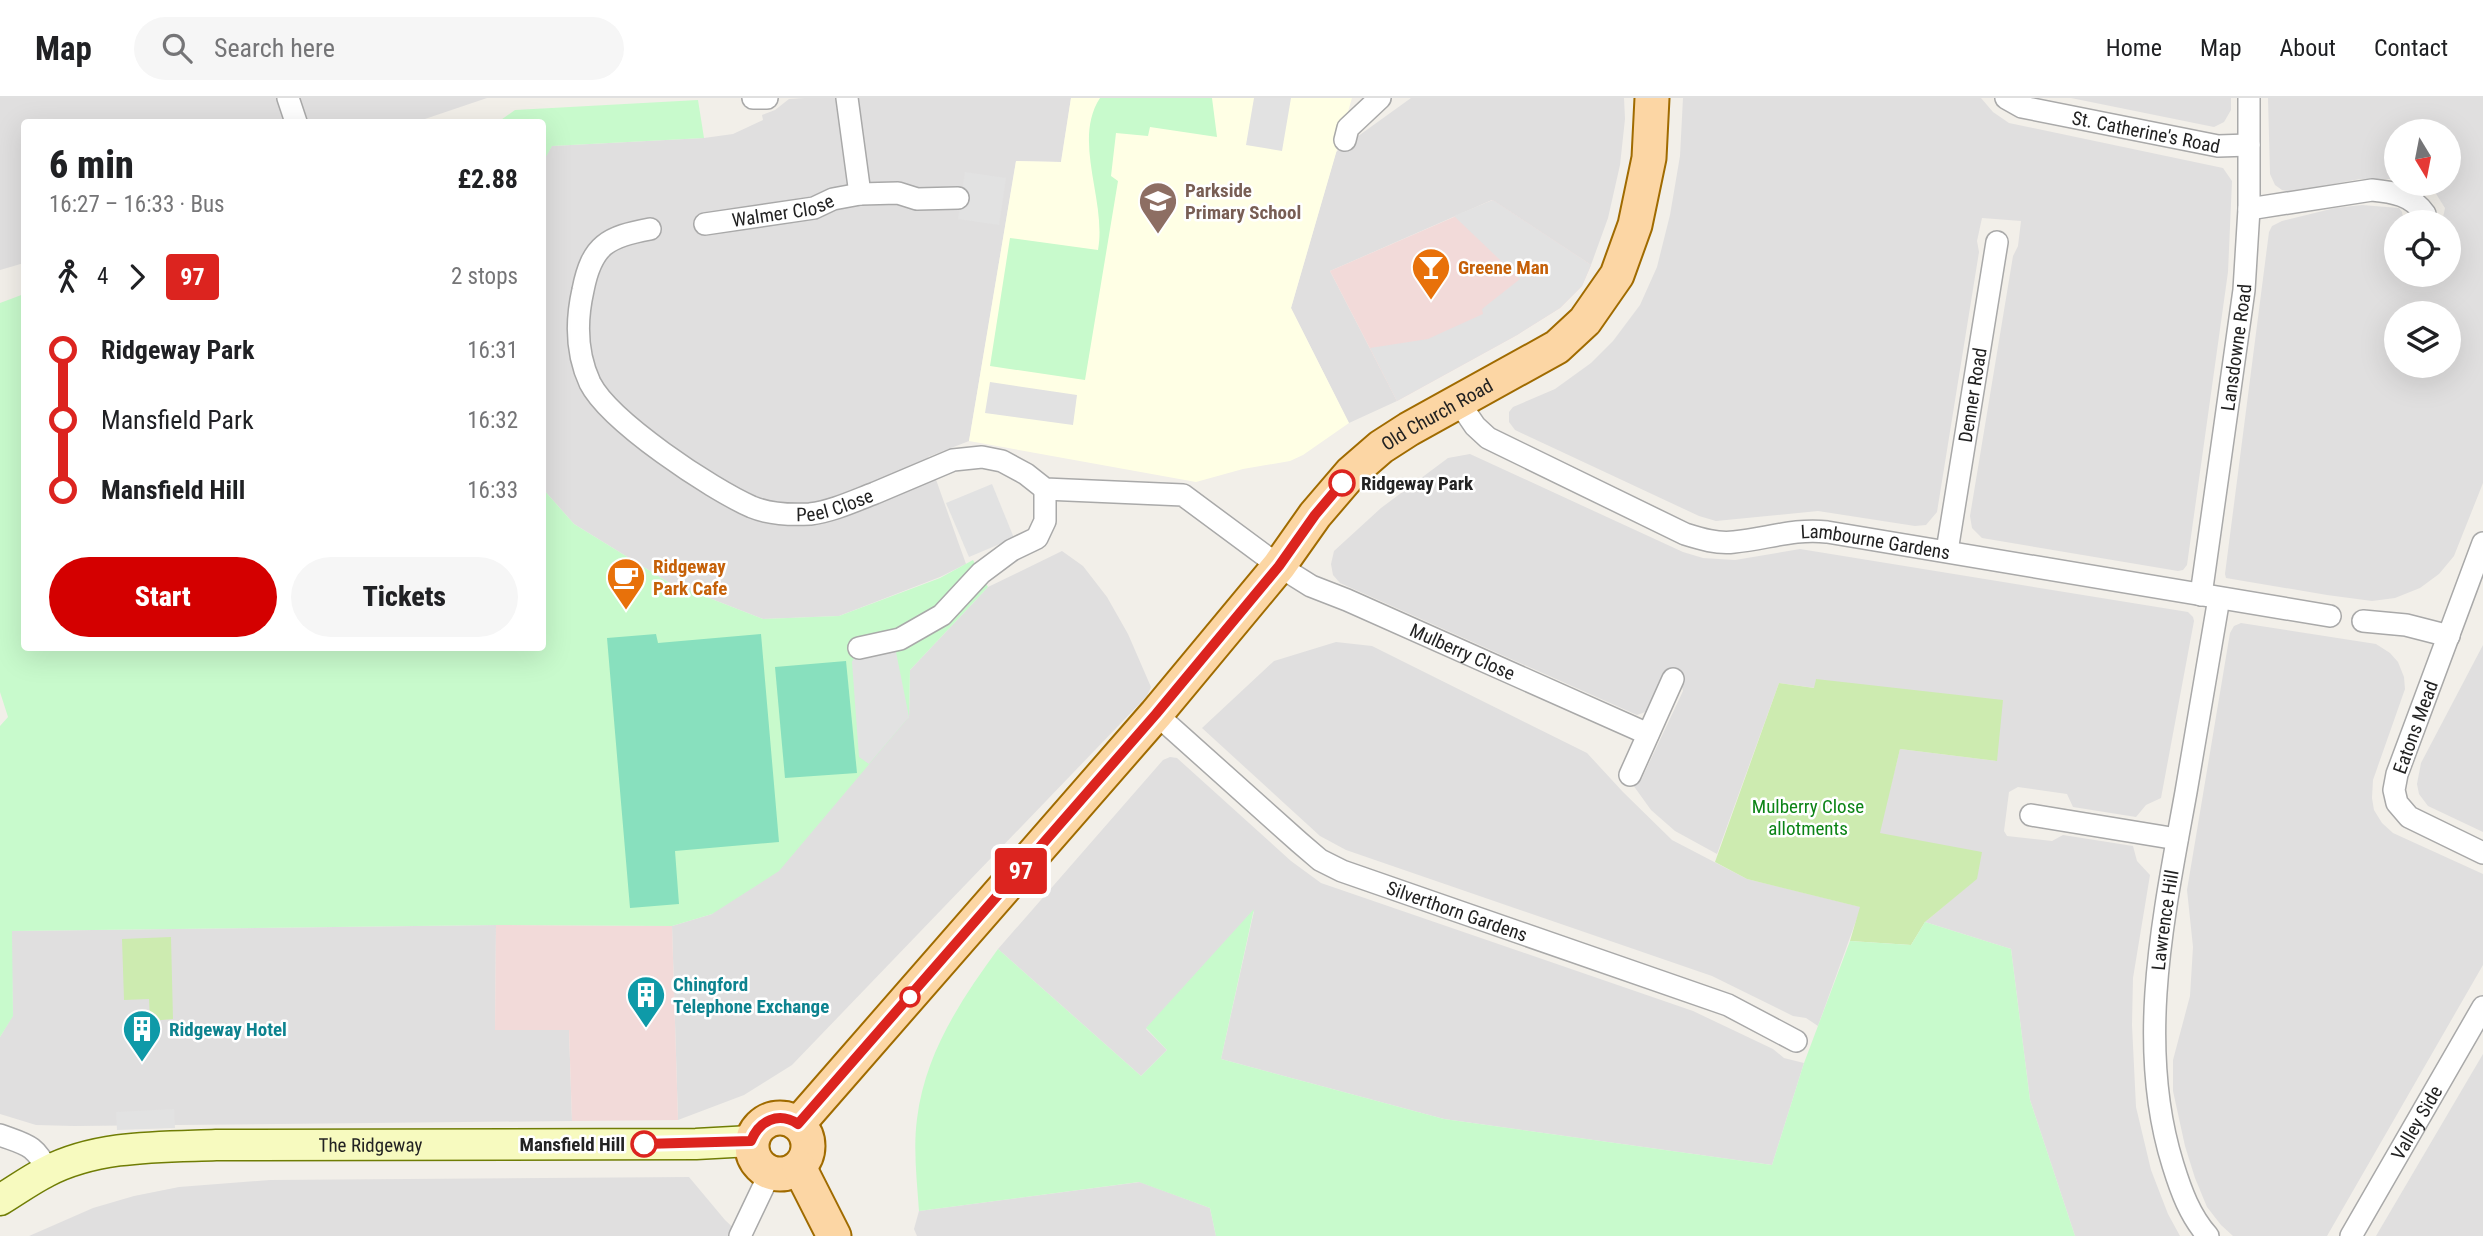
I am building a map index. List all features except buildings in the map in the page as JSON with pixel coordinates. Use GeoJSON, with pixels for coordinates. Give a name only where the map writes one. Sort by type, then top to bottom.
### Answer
{"type":"FeatureCollection","features":[{"type":"Feature","properties":{"kind":"main road","name":"Old Church Road"},"geometry":{"type":"LineString","coordinates":[[798,1124],[1156,714],[1279,566],[1315,515],[1351,473],[1391,441],[1557,347],[1585,321],[1605,295],[1627,252],[1641,202],[1649,158],[1652,98]]}},
{"type":"Feature","properties":{"kind":"main road"},"geometry":{"type":"LineString","coordinates":[[785,1170],[807,1155],[808,1142],[806,1134],[798,1124],[788,1119],[772,1118],[761,1124],[751,1141],[754,1158],[758,1165],[785,1170],[834,1236]]}},
{"type":"Feature","properties":{"kind":"main road","name":"The Ridgeway"},"geometry":{"type":"LineString","coordinates":[[0,1200],[48,1171],[79,1159],[115,1151],[153,1147],[683,1144],[751,1141]]}},
{"type":"Feature","properties":{"kind":"street"},"geometry":{"type":"LineString","coordinates":[[288,98],[295,119]]}},
{"type":"Feature","properties":{"kind":"street"},"geometry":{"type":"LineString","coordinates":[[753,98],[767,98]]}},
{"type":"Feature","properties":{"kind":"street","name":"Walmer Close"},"geometry":{"type":"LineString","coordinates":[[847,98],[860,194]]}},
{"type":"Feature","properties":{"kind":"street"},"geometry":{"type":"LineString","coordinates":[[1345,140],[1348,128],[1380,98]]}},
{"type":"Feature","properties":{"kind":"street","name":"St. Catherine's Road"},"geometry":{"type":"LineString","coordinates":[[2006,98],[2022,107],[2218,146],[2249,145]]}},
{"type":"Feature","properties":{"kind":"street","name":"Lansdowne Road"},"geometry":{"type":"LineString","coordinates":[[2210,596],[2244,290],[2249,209],[2249,98]]}},
{"type":"Feature","properties":{"kind":"street"},"geometry":{"type":"LineString","coordinates":[[2249,209],[2372,190],[2407,197],[2422,210]]}},
{"type":"Feature","properties":{"kind":"street","name":"Walmer Close"},"geometry":{"type":"LineString","coordinates":[[705,224],[814,208],[833,199],[860,194],[898,193],[916,199],[958,198]]}},
{"type":"Feature","properties":{"kind":"street","name":"Peel Close"},"geometry":{"type":"LineString","coordinates":[[650,229],[625,234],[602,245],[585,278],[578,329],[581,357],[590,383],[606,406],[653,445],[728,494],[755,508],[778,513],[810,514],[839,508],[953,460],[966,458],[982,457],[1002,461],[1026,474],[1045,489]]}},
{"type":"Feature","properties":{"kind":"street","name":"Denner Road"},"geometry":{"type":"LineString","coordinates":[[1947,551],[1997,242]]}},
{"type":"Feature","properties":{"kind":"street","name":"Lambourne Gardens"},"geometry":{"type":"LineString","coordinates":[[1458,401],[1475,426],[1488,438],[1685,534],[1709,541],[1732,542],[1789,532],[1821,531],[2330,616]]}},
{"type":"Feature","properties":{"kind":"street"},"geometry":{"type":"LineString","coordinates":[[859,648],[900,639],[942,615],[981,573],[1012,550],[1037,538],[1045,522],[1045,489],[1183,495],[1279,566]]}},
{"type":"Feature","properties":{"kind":"street","name":"Eatons Mead"},"geometry":{"type":"LineString","coordinates":[[2483,543],[2394,790],[2397,803],[2409,817],[2483,853]]}},
{"type":"Feature","properties":{"kind":"street","name":"Mulberry Close"},"geometry":{"type":"LineString","coordinates":[[1279,566],[1311,586],[1648,734]]}},
{"type":"Feature","properties":{"kind":"street","name":"Lawrence Hill"},"geometry":{"type":"LineString","coordinates":[[2208,1236],[2198,1224],[2182,1192],[2168,1148],[2156,1064],[2156,1006],[2160,944],[2210,596]]}},
{"type":"Feature","properties":{"kind":"street"},"geometry":{"type":"LineString","coordinates":[[2363,621],[2406,625],[2449,636]]}},
{"type":"Feature","properties":{"kind":"street"},"geometry":{"type":"LineString","coordinates":[[1630,775],[1673,679]]}},
{"type":"Feature","properties":{"kind":"street","name":"Silverthorn Gardens"},"geometry":{"type":"LineString","coordinates":[[1156,714],[1320,860],[1342,871],[1728,1004],[1796,1041]]}},
{"type":"Feature","properties":{"kind":"street"},"geometry":{"type":"LineString","coordinates":[[2031,815],[2177,839]]}},
{"type":"Feature","properties":{"kind":"street","name":"Valley Side"},"geometry":{"type":"LineString","coordinates":[[2351,1236],[2483,1007]]}},
{"type":"Feature","properties":{"kind":"street"},"geometry":{"type":"LineString","coordinates":[[0,1135],[32,1147],[48,1171]]}},
{"type":"Feature","properties":{"kind":"street"},"geometry":{"type":"LineString","coordinates":[[740,1236],[785,1170]]}},
{"type":"Feature","properties":{"kind":"shaded area"},"geometry":{"type":"Polygon","coordinates":[[[0,98],[487,98],[425,119],[21,119],[21,264],[0,270],[0,98]]]}},
{"type":"Feature","properties":{"kind":"shaded area"},"geometry":{"type":"Polygon","coordinates":[[[1071,98],[1061,162],[1016,161],[969,441],[928,457],[966,564],[940,577],[839,616],[763,619],[668,582],[574,524],[546,492],[546,156],[552,146],[733,134],[763,120],[762,115],[775,110],[789,99],[1071,98]]]}},
{"type":"Feature","properties":{"kind":"shaded area","name":"Parkside Primary School"},"geometry":{"type":"Polygon","coordinates":[[[1071,98],[1352,98],[1291,308],[1349,423],[1290,461],[1243,469],[1196,482],[969,441],[1016,161],[1061,162],[1071,98]]]}},
{"type":"Feature","properties":{"kind":"shaded area"},"geometry":{"type":"Polygon","coordinates":[[[1254,98],[1291,98],[1282,151],[1246,145],[1254,98]]]}},
{"type":"Feature","properties":{"kind":"shaded area"},"geometry":{"type":"Polygon","coordinates":[[[1411,98],[1624,98],[1625,119],[1620,165],[1608,218],[1591,265],[1492,200],[1330,271],[1397,401],[1349,423],[1291,308],[1336,152],[1411,98]]]}},
{"type":"Feature","properties":{"kind":"shaded area"},"geometry":{"type":"Polygon","coordinates":[[[1683,98],[1981,98],[1993,112],[2009,123],[2223,168],[2232,181],[2228,272],[2187,565],[2183,570],[1982,538],[1972,528],[1970,516],[2021,221],[1982,218],[1977,241],[1979,252],[1937,512],[1926,525],[1915,526],[1818,511],[1716,521],[1699,516],[1515,430],[1509,422],[1509,412],[1513,407],[1555,389],[1591,363],[1613,341],[1640,305],[1657,267],[1670,215],[1680,156],[1683,98]]]}},
{"type":"Feature","properties":{"kind":"shaded area"},"geometry":{"type":"Polygon","coordinates":[[[2071,98],[2231,98],[2231,110],[2224,122],[2214,127],[2071,98]]]}},
{"type":"Feature","properties":{"kind":"shaded area"},"geometry":{"type":"Polygon","coordinates":[[[2268,98],[2483,98],[2483,483],[2454,556],[2439,574],[2420,588],[2395,598],[2372,601],[2226,578],[2269,232],[2272,226],[2282,221],[2335,208],[2362,205],[2399,208],[2400,210],[2384,210],[2384,287],[2461,287],[2461,210],[2445,210],[2437,196],[2461,196],[2461,119],[2384,119],[2384,179],[2360,179],[2292,192],[2275,185],[2270,174],[2268,98]]]}},
{"type":"Feature","properties":{"kind":"shaded area"},"geometry":{"type":"Polygon","coordinates":[[[965,172],[1006,178],[999,225],[958,219],[965,172]]]}},
{"type":"Feature","properties":{"kind":"shaded area"},"geometry":{"type":"Polygon","coordinates":[[[1493,200],[1591,265],[1582,286],[1560,308],[1517,335],[1397,401],[1330,271],[1493,200]]]}},
{"type":"Feature","properties":{"kind":"shaded area"},"geometry":{"type":"Polygon","coordinates":[[[1493,200],[1591,265],[1582,286],[1560,308],[1517,335],[1397,401],[1370,348],[1428,339],[1483,314],[1482,309],[1520,279],[1454,216],[1493,200]]]}},
{"type":"Feature","properties":{"kind":"shaded area"},"geometry":{"type":"Polygon","coordinates":[[[990,382],[1077,395],[1073,425],[985,413],[990,382]]]}},
{"type":"Feature","properties":{"kind":"shaded area"},"geometry":{"type":"Polygon","coordinates":[[[1470,454],[1683,552],[1703,558],[1735,560],[1800,549],[2188,612],[2193,617],[2161,798],[2146,805],[2136,817],[2073,807],[2067,794],[2018,787],[2009,792],[2004,831],[2007,836],[2052,841],[2063,835],[2133,846],[2137,861],[2150,875],[2133,978],[2136,1107],[2151,1170],[2168,1214],[2180,1236],[2075,1236],[2030,1100],[2011,949],[1925,922],[1976,879],[1879,833],[1900,749],[1997,761],[1816,679],[1815,688],[1779,683],[1717,854],[1675,831],[1651,810],[1633,785],[1642,778],[1683,691],[1680,679],[1651,710],[1637,715],[1340,583],[1333,575],[1331,564],[1334,551],[1381,508],[1448,458],[1470,454]]]}},
{"type":"Feature","properties":{"kind":"shaded area"},"geometry":{"type":"Polygon","coordinates":[[[992,484],[1014,538],[969,557],[946,503],[992,484]]]}},
{"type":"Feature","properties":{"kind":"shaded area"},"geometry":{"type":"Polygon","coordinates":[[[1062,551],[1083,566],[1107,597],[1128,634],[1151,687],[1147,696],[792,1065],[744,1095],[678,1120],[672,926],[712,914],[909,717],[910,670],[988,587],[1062,551]]]}},
{"type":"Feature","properties":{"kind":"shaded area"},"geometry":{"type":"Polygon","coordinates":[[[2241,623],[2376,644],[2390,653],[2398,662],[2405,689],[2373,780],[2374,810],[2382,823],[2393,833],[2483,874],[2483,965],[2327,1236],[2233,1236],[2221,1225],[2207,1207],[2195,1178],[2173,1091],[2173,1060],[2190,996],[2193,947],[2187,890],[2230,633],[2234,626],[2241,623]]]}},
{"type":"Feature","properties":{"kind":"shaded area"},"geometry":{"type":"Polygon","coordinates":[[[892,632],[909,717],[869,764],[859,757],[852,662],[859,648],[892,632]]]}},
{"type":"Feature","properties":{"kind":"shaded area"},"geometry":{"type":"Polygon","coordinates":[[[1336,642],[1372,646],[1587,753],[1672,840],[1747,879],[1861,907],[1818,1026],[1806,1018],[1793,1016],[1712,976],[1346,850],[1320,836],[1202,728],[1274,661],[1336,642]]]}},
{"type":"Feature","properties":{"kind":"shaded area"},"geometry":{"type":"Polygon","coordinates":[[[2483,645],[2483,832],[2428,806],[2419,794],[2417,784],[2421,763],[2483,645]]]}},
{"type":"Feature","properties":{"kind":"shaded area"},"geometry":{"type":"Polygon","coordinates":[[[1177,758],[1291,861],[1321,883],[1693,1011],[1773,1049],[1784,1058],[1804,1063],[1772,1165],[1444,1119],[1221,1059],[1254,911],[1146,1029],[1167,1050],[1141,1076],[998,949],[1163,760],[1177,758]]]}},
{"type":"Feature","properties":{"kind":"shaded area"},"geometry":{"type":"Polygon","coordinates":[[[496,925],[495,1030],[569,1030],[572,1121],[74,1126],[36,1125],[0,1114],[0,1037],[13,1015],[11,931],[496,925]]]}},
{"type":"Feature","properties":{"kind":"shaded area"},"geometry":{"type":"Polygon","coordinates":[[[496,925],[672,926],[678,1120],[572,1121],[569,1030],[495,1030],[496,925]]]}},
{"type":"Feature","properties":{"kind":"shaded area"},"geometry":{"type":"Polygon","coordinates":[[[2483,1054],[2483,1236],[2376,1236],[2483,1054]]]}},
{"type":"Feature","properties":{"kind":"shaded area"},"geometry":{"type":"Polygon","coordinates":[[[174,1109],[175,1128],[117,1130],[116,1112],[174,1109]]]}},
{"type":"Feature","properties":{"kind":"shaded area"},"geometry":{"type":"Polygon","coordinates":[[[689,1177],[742,1236],[29,1236],[93,1208],[179,1187],[270,1180],[689,1177]]]}},
{"type":"Feature","properties":{"kind":"shaded area"},"geometry":{"type":"Polygon","coordinates":[[[1140,1182],[1210,1208],[1216,1236],[917,1236],[914,1229],[919,1211],[1140,1182]]]}},
{"type":"Feature","properties":{"kind":"green space"},"geometry":{"type":"Polygon","coordinates":[[[1100,98],[1212,98],[1217,137],[1150,127],[1148,136],[1116,133],[1111,176],[1118,181],[1085,380],[990,366],[1010,238],[1098,250],[1100,231],[1089,152],[1089,133],[1092,115],[1100,98]]]}},
{"type":"Feature","properties":{"kind":"green space"},"geometry":{"type":"Polygon","coordinates":[[[698,100],[704,138],[552,146],[546,157],[546,119],[502,119],[515,110],[698,100]]]}},
{"type":"Feature","properties":{"kind":"green space"},"geometry":{"type":"Polygon","coordinates":[[[21,295],[21,651],[546,651],[546,492],[574,524],[668,582],[763,619],[839,616],[940,578],[973,560],[988,587],[910,670],[909,717],[779,871],[712,914],[672,926],[496,925],[12,931],[13,1016],[0,1037],[0,726],[8,717],[0,692],[0,303],[21,295]]]}},
{"type":"Feature","properties":{"kind":"green space"},"geometry":{"type":"Polygon","coordinates":[[[656,634],[658,643],[761,634],[779,842],[675,851],[679,904],[630,908],[607,638],[656,634]]]}},
{"type":"Feature","properties":{"kind":"green space"},"geometry":{"type":"Polygon","coordinates":[[[846,661],[857,773],[785,778],[775,667],[846,661]]]}},
{"type":"Feature","properties":{"kind":"green space","name":"Mulberry Close allotments"},"geometry":{"type":"Polygon","coordinates":[[[1816,679],[2003,700],[1997,761],[1900,749],[1880,833],[1982,852],[1977,879],[1925,922],[1911,945],[1850,941],[1860,907],[1747,879],[1715,862],[1779,683],[1814,688],[1816,679]]]}},
{"type":"Feature","properties":{"kind":"green space"},"geometry":{"type":"Polygon","coordinates":[[[1254,909],[1221,1059],[1444,1119],[1772,1165],[1804,1063],[1850,941],[1911,945],[1925,922],[2011,949],[2030,1100],[2075,1236],[1216,1236],[1210,1208],[1139,1182],[919,1211],[916,1130],[921,1095],[946,1029],[970,988],[998,949],[1141,1076],[1167,1050],[1146,1028],[1254,909]]]}},
{"type":"Feature","properties":{"kind":"green space"},"geometry":{"type":"Polygon","coordinates":[[[171,937],[173,1019],[150,1021],[149,999],[124,1000],[122,939],[171,937]]]}},
{"type":"Feature","properties":{"kind":"bus line","name":"97"},"geometry":{"type":"LineString","coordinates":[[644,1144],[751,1141],[761,1124],[772,1118],[788,1119],[798,1124],[1156,714],[1279,566],[1315,515],[1342,483]]}},
{"type":"Feature","properties":{"kind":"place","name":"Parkside Primary School"},"geometry":{"type":"Point","coordinates":[1158,235]}},
{"type":"Feature","properties":{"kind":"place","name":"Greene Man"},"geometry":{"type":"Point","coordinates":[1431,301]}},
{"type":"Feature","properties":{"kind":"place","name":"Ridgeway Park"},"geometry":{"type":"Point","coordinates":[1342,483]}},
{"type":"Feature","properties":{"kind":"place","name":"Ridgeway Park Cafe"},"geometry":{"type":"Point","coordinates":[626,611]}},
{"type":"Feature","properties":{"kind":"place","name":"Chingford Telephone Exchange"},"geometry":{"type":"Point","coordinates":[646,1029]}},
{"type":"Feature","properties":{"kind":"place","name":"Ridgeway Hotel"},"geometry":{"type":"Point","coordinates":[142,1063]}},
{"type":"Feature","properties":{"kind":"place","name":"Mansfield Hill"},"geometry":{"type":"Point","coordinates":[644,1144]}}]}
